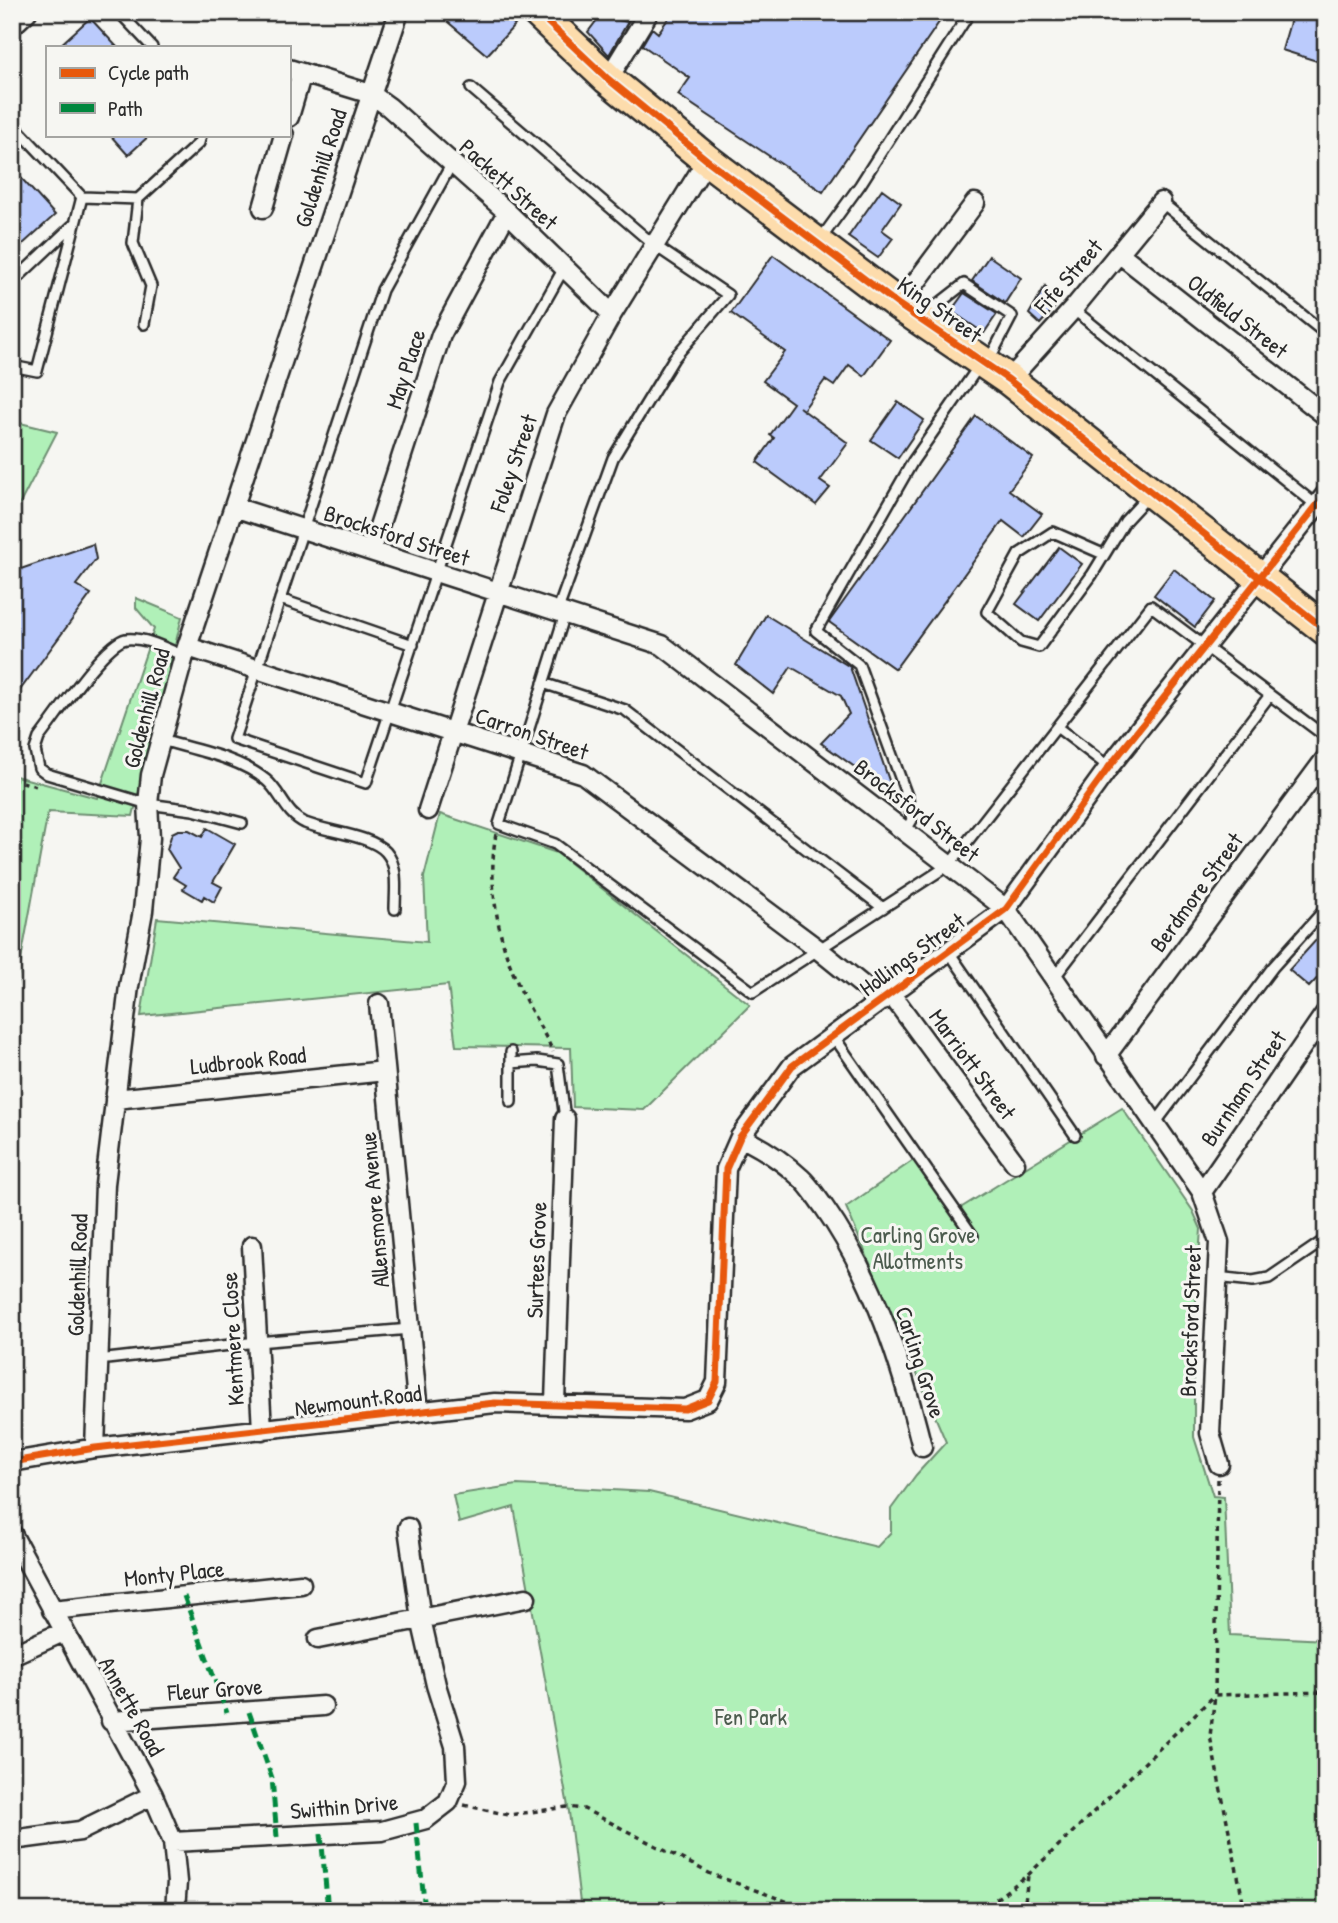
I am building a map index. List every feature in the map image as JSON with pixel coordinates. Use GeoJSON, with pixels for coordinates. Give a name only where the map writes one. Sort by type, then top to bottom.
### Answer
{"type":"FeatureCollection","features":[{"type":"Feature","properties":{"kind":"main road","name":"King Street"},"geometry":{"type":"LineString","coordinates":[[537,12],[608,79],[707,160],[909,312],[992,369],[1152,491],[1326,630]]}},
{"type":"Feature","properties":{"kind":"street"},"geometry":{"type":"LineString","coordinates":[[12,26],[27,12]]}},
{"type":"Feature","properties":{"kind":"street","name":"Goldenhill Road"},"geometry":{"type":"LineString","coordinates":[[95,1448],[105,1184],[129,986],[143,911],[151,820],[148,804],[151,775],[186,652],[371,94],[387,57],[399,12]]}},
{"type":"Feature","properties":{"kind":"street"},"geometry":{"type":"LineString","coordinates":[[608,79],[649,12]]}},
{"type":"Feature","properties":{"kind":"street"},"geometry":{"type":"LineString","coordinates":[[290,109],[295,71],[371,94]]}},
{"type":"Feature","properties":{"kind":"street","name":"Packett Street"},"geometry":{"type":"LineString","coordinates":[[371,94],[507,212],[612,314]]}},
{"type":"Feature","properties":{"kind":"street"},"geometry":{"type":"LineString","coordinates":[[263,208],[284,136]]}},
{"type":"Feature","properties":{"kind":"street","name":"Foley Street"},"geometry":{"type":"LineString","coordinates":[[428,810],[556,414],[612,314],[707,160]]}},
{"type":"Feature","properties":{"kind":"street","name":"Fife Street"},"geometry":{"type":"LineString","coordinates":[[992,369],[1073,309],[1161,202]]}},
{"type":"Feature","properties":{"kind":"street"},"geometry":{"type":"LineString","coordinates":[[909,312],[975,203]]}},
{"type":"Feature","properties":{"kind":"street","name":"May Place"},"geometry":{"type":"LineString","coordinates":[[371,551],[441,335],[507,212]]}},
{"type":"Feature","properties":{"kind":"street","name":"Oldfield Street"},"geometry":{"type":"LineString","coordinates":[[1120,254],[1326,416]]}},
{"type":"Feature","properties":{"kind":"street","name":"Hollings Street"},"geometry":{"type":"LineString","coordinates":[[708,1399],[717,1382],[726,1169],[740,1137],[792,1066],[832,1034],[1006,909],[1109,767],[1258,577],[1323,504]]}},
{"type":"Feature","properties":{"kind":"street","name":"Brocksford Street"},"geometry":{"type":"LineString","coordinates":[[234,507],[663,645],[1006,909],[1202,1192],[1219,1242],[1210,1433],[1219,1464]]}},
{"type":"Feature","properties":{"kind":"street","name":"Carron Street"},"geometry":{"type":"LineString","coordinates":[[186,652],[257,670],[583,774],[819,950],[887,997]]}},
{"type":"Feature","properties":{"kind":"street","name":"Berdmore Street"},"geometry":{"type":"LineString","coordinates":[[1106,1056],[1326,758]]}},
{"type":"Feature","properties":{"kind":"street","name":"Marriott Street"},"geometry":{"type":"LineString","coordinates":[[887,997],[1015,1163]]}},
{"type":"Feature","properties":{"kind":"street","name":"Allensmore Avenue"},"geometry":{"type":"LineString","coordinates":[[379,1004],[418,1412]]}},
{"type":"Feature","properties":{"kind":"street","name":"Burnham Street"},"geometry":{"type":"LineString","coordinates":[[1202,1192],[1326,1012]]}},
{"type":"Feature","properties":{"kind":"street","name":"Ludbrook Road"},"geometry":{"type":"LineString","coordinates":[[115,1099],[386,1071]]}},
{"type":"Feature","properties":{"kind":"street","name":"Surtees Grove"},"geometry":{"type":"LineString","coordinates":[[555,1402],[565,1119]]}},
{"type":"Feature","properties":{"kind":"street","name":"Carling Grove"},"geometry":{"type":"LineString","coordinates":[[740,1137],[773,1153],[804,1180],[842,1233],[872,1292],[904,1376],[922,1447]]}},
{"type":"Feature","properties":{"kind":"street","name":"Kentmere Close"},"geometry":{"type":"LineString","coordinates":[[252,1246],[262,1430]]}},
{"type":"Feature","properties":{"kind":"street","name":"Newmount Road"},"geometry":{"type":"LineString","coordinates":[[12,1462],[95,1448],[495,1403],[555,1402],[685,1409],[708,1399]]}},
{"type":"Feature","properties":{"kind":"street"},"geometry":{"type":"LineString","coordinates":[[408,1528],[421,1619],[436,1685],[455,1746],[457,1782],[448,1802]]}},
{"type":"Feature","properties":{"kind":"street","name":"Annette Road"},"geometry":{"type":"LineString","coordinates":[[12,1534],[153,1795],[173,1842],[177,1882],[175,1911]]}},
{"type":"Feature","properties":{"kind":"street","name":"Monty Place"},"geometry":{"type":"LineString","coordinates":[[52,1610],[301,1584]]}},
{"type":"Feature","properties":{"kind":"street"},"geometry":{"type":"LineString","coordinates":[[318,1639],[526,1598]]}},
{"type":"Feature","properties":{"kind":"street"},"geometry":{"type":"LineString","coordinates":[[12,1655],[63,1632]]}},
{"type":"Feature","properties":{"kind":"street","name":"Fleur Grove"},"geometry":{"type":"LineString","coordinates":[[111,1721],[323,1706]]}},
{"type":"Feature","properties":{"kind":"street"},"geometry":{"type":"LineString","coordinates":[[12,1840],[80,1831],[153,1795]]}},
{"type":"Feature","properties":{"kind":"street","name":"Swithin Drive"},"geometry":{"type":"LineString","coordinates":[[173,1842],[382,1831],[426,1819],[448,1802]]}},
{"type":"Feature","properties":{"kind":"lane"},"geometry":{"type":"LineString","coordinates":[[119,12],[151,46]]}},
{"type":"Feature","properties":{"kind":"lane"},"geometry":{"type":"LineString","coordinates":[[817,244],[860,185],[970,12]]}},
{"type":"Feature","properties":{"kind":"lane"},"geometry":{"type":"LineString","coordinates":[[471,88],[654,245],[728,295],[674,358],[613,458],[561,613],[543,683],[499,824],[555,844],[753,992],[949,865],[1058,729],[1151,606],[1326,737]]}},
{"type":"Feature","properties":{"kind":"lane"},"geometry":{"type":"LineString","coordinates":[[12,123],[82,197],[138,199]]}},
{"type":"Feature","properties":{"kind":"lane"},"geometry":{"type":"LineString","coordinates":[[144,324],[151,286],[133,243],[138,199],[199,144],[201,136]]}},
{"type":"Feature","properties":{"kind":"lane"},"geometry":{"type":"LineString","coordinates":[[451,164],[382,290],[234,739],[366,783],[500,382],[564,268]]}},
{"type":"Feature","properties":{"kind":"lane"},"geometry":{"type":"LineString","coordinates":[[12,366],[37,371],[82,197]]}},
{"type":"Feature","properties":{"kind":"lane"},"geometry":{"type":"LineString","coordinates":[[1161,202],[1326,334]]}},
{"type":"Feature","properties":{"kind":"lane"},"geometry":{"type":"LineString","coordinates":[[12,283],[73,225]]}},
{"type":"Feature","properties":{"kind":"lane"},"geometry":{"type":"LineString","coordinates":[[905,831],[912,820],[908,799],[859,665],[816,631],[913,461],[992,369],[1012,316],[964,284],[909,312]]}},
{"type":"Feature","properties":{"kind":"lane"},"geometry":{"type":"LineString","coordinates":[[1073,309],[1323,504]]}},
{"type":"Feature","properties":{"kind":"lane"},"geometry":{"type":"LineString","coordinates":[[1103,554],[1053,532],[1020,554],[987,612],[1021,642],[1039,648],[1092,575],[1125,521],[1152,491]]}},
{"type":"Feature","properties":{"kind":"lane"},"geometry":{"type":"LineString","coordinates":[[280,599],[413,645]]}},
{"type":"Feature","properties":{"kind":"lane"},"geometry":{"type":"LineString","coordinates":[[186,652],[149,642],[120,641],[110,648],[40,738],[35,750],[39,768],[47,774],[148,804],[193,810],[243,823]]}},
{"type":"Feature","properties":{"kind":"lane"},"geometry":{"type":"LineString","coordinates":[[543,683],[625,710],[883,908]]}},
{"type":"Feature","properties":{"kind":"lane"},"geometry":{"type":"LineString","coordinates":[[1053,980],[1270,695]]}},
{"type":"Feature","properties":{"kind":"lane"},"geometry":{"type":"LineString","coordinates":[[1058,729],[1109,767]]}},
{"type":"Feature","properties":{"kind":"lane"},"geometry":{"type":"LineString","coordinates":[[161,740],[247,767],[269,782],[285,807],[304,822],[361,839],[385,851],[395,868],[395,909]]}},
{"type":"Feature","properties":{"kind":"lane"},"geometry":{"type":"LineString","coordinates":[[1154,1125],[1273,967],[1326,908]]}},
{"type":"Feature","properties":{"kind":"lane"},"geometry":{"type":"LineString","coordinates":[[949,952],[1075,1135]]}},
{"type":"Feature","properties":{"kind":"lane"},"geometry":{"type":"LineString","coordinates":[[832,1034],[973,1236]]}},
{"type":"Feature","properties":{"kind":"lane"},"geometry":{"type":"LineString","coordinates":[[511,1052],[511,1102]]}},
{"type":"Feature","properties":{"kind":"lane"},"geometry":{"type":"LineString","coordinates":[[511,1063],[537,1060],[558,1064],[565,1119]]}},
{"type":"Feature","properties":{"kind":"lane"},"geometry":{"type":"LineString","coordinates":[[1216,1277],[1252,1281],[1269,1278],[1326,1239]]}},
{"type":"Feature","properties":{"kind":"lane"},"geometry":{"type":"LineString","coordinates":[[98,1360],[257,1342],[410,1329]]}},
{"type":"Feature","properties":{"kind":"path"},"geometry":{"type":"LineString","coordinates":[[499,824],[494,877],[507,957],[558,1064]]}},
{"type":"Feature","properties":{"kind":"path"},"geometry":{"type":"LineString","coordinates":[[1219,1464],[1215,1695],[1210,1736],[1245,1911]]}},
{"type":"Feature","properties":{"kind":"path"},"geometry":{"type":"LineString","coordinates":[[980,1911],[1028,1875],[1215,1695],[1326,1692]]}},
{"type":"Feature","properties":{"kind":"path"},"geometry":{"type":"LineString","coordinates":[[448,1802],[509,1815],[568,1807],[584,1809],[711,1874],[813,1911]]}},
{"type":"Feature","properties":{"kind":"path"},"geometry":{"type":"LineString","coordinates":[[1024,1911],[1028,1875]]}},
{"type":"Feature","properties":{"kind":"green space"},"geometry":{"type":"Polygon","coordinates":[[[12,421],[57,432],[12,519],[12,421]]]}},
{"type":"Feature","properties":{"kind":"green space"},"geometry":{"type":"Polygon","coordinates":[[[136,598],[182,617],[133,816],[48,812],[12,1009],[12,775],[97,798],[154,629],[136,608],[136,598]]]}},
{"type":"Feature","properties":{"kind":"green space"},"geometry":{"type":"Polygon","coordinates":[[[440,814],[557,853],[750,1005],[644,1110],[573,1107],[571,1048],[456,1046],[448,985],[141,1016],[157,918],[427,942],[424,877],[440,814]]]}},
{"type":"Feature","properties":{"kind":"green space","name":"Fen Park"},"geometry":{"type":"Polygon","coordinates":[[[1122,1108],[1193,1211],[1201,1229],[1194,1329],[1194,1437],[1213,1496],[1224,1497],[1230,1635],[1326,1640],[1326,1911],[581,1911],[569,1812],[514,1507],[459,1523],[453,1495],[517,1485],[649,1492],[877,1547],[891,1532],[891,1509],[916,1475],[946,1442],[846,1207],[918,1157],[954,1212],[1122,1108]]]}},
{"type":"Feature","properties":{"kind":"building"},"geometry":{"type":"Polygon","coordinates":[[[436,12],[502,12],[515,25],[487,55],[436,12]]]}},
{"type":"Feature","properties":{"kind":"building"},"geometry":{"type":"Polygon","coordinates":[[[673,12],[946,12],[823,192],[678,95],[690,78],[642,45],[652,28],[658,33],[673,12]]]}},
{"type":"Feature","properties":{"kind":"building"},"geometry":{"type":"Polygon","coordinates":[[[1293,12],[1326,12],[1326,64],[1282,50],[1293,12]]]}},
{"type":"Feature","properties":{"kind":"building"},"geometry":{"type":"Polygon","coordinates":[[[633,13],[609,55],[588,32],[600,16],[627,22],[633,13]]]}},
{"type":"Feature","properties":{"kind":"building"},"geometry":{"type":"Polygon","coordinates":[[[90,18],[116,46],[59,46],[90,18]]]}},
{"type":"Feature","properties":{"kind":"building"},"geometry":{"type":"Polygon","coordinates":[[[111,136],[149,136],[128,155],[111,136]]]}},
{"type":"Feature","properties":{"kind":"building"},"geometry":{"type":"Polygon","coordinates":[[[12,168],[55,215],[12,254],[12,168]]]}},
{"type":"Feature","properties":{"kind":"building"},"geometry":{"type":"Polygon","coordinates":[[[882,189],[901,203],[882,230],[893,238],[878,258],[848,237],[882,189]]]}},
{"type":"Feature","properties":{"kind":"building"},"geometry":{"type":"Polygon","coordinates":[[[773,255],[890,340],[864,376],[849,365],[834,386],[825,380],[803,410],[848,443],[820,481],[830,488],[816,505],[757,462],[774,438],[770,435],[793,403],[763,381],[785,352],[731,313],[773,255]]]}},
{"type":"Feature","properties":{"kind":"building"},"geometry":{"type":"Polygon","coordinates":[[[989,256],[1021,278],[1005,303],[972,281],[989,256]]]}},
{"type":"Feature","properties":{"kind":"building"},"geometry":{"type":"Polygon","coordinates":[[[1045,286],[1056,306],[1040,324],[1029,314],[1045,286]]]}},
{"type":"Feature","properties":{"kind":"building"},"geometry":{"type":"Polygon","coordinates":[[[964,293],[997,314],[984,333],[951,311],[964,293]]]}},
{"type":"Feature","properties":{"kind":"building"},"geometry":{"type":"Polygon","coordinates":[[[898,402],[924,420],[898,458],[871,440],[898,402]]]}},
{"type":"Feature","properties":{"kind":"building"},"geometry":{"type":"Polygon","coordinates":[[[976,416],[1033,458],[1009,490],[1042,514],[1024,537],[1003,521],[895,669],[829,622],[976,416]]]}},
{"type":"Feature","properties":{"kind":"building"},"geometry":{"type":"Polygon","coordinates":[[[93,544],[96,559],[76,585],[91,594],[12,701],[12,572],[93,544]]]}},
{"type":"Feature","properties":{"kind":"building"},"geometry":{"type":"Polygon","coordinates":[[[1059,547],[1082,564],[1039,621],[1016,604],[1059,547]]]}},
{"type":"Feature","properties":{"kind":"building"},"geometry":{"type":"Polygon","coordinates":[[[1174,569],[1215,601],[1195,627],[1154,595],[1174,569]]]}},
{"type":"Feature","properties":{"kind":"building"},"geometry":{"type":"Polygon","coordinates":[[[766,615],[850,667],[894,795],[821,743],[849,714],[841,696],[791,667],[773,694],[736,665],[766,615]]]}},
{"type":"Feature","properties":{"kind":"building"},"geometry":{"type":"Polygon","coordinates":[[[207,828],[235,844],[213,882],[222,887],[214,902],[204,896],[202,900],[183,889],[186,885],[173,877],[179,868],[167,849],[172,833],[189,830],[202,837],[207,828]]]}},
{"type":"Feature","properties":{"kind":"building"},"geometry":{"type":"Polygon","coordinates":[[[1326,929],[1326,969],[1309,987],[1289,970],[1326,929]]]}},
{"type":"Feature","properties":{"kind":"marked path"},"geometry":{"type":"LineString","coordinates":[[184,1596],[227,1713]]}},
{"type":"Feature","properties":{"kind":"marked path"},"geometry":{"type":"LineString","coordinates":[[249,1712],[272,1778],[277,1837]]}},
{"type":"Feature","properties":{"kind":"marked path"},"geometry":{"type":"LineString","coordinates":[[416,1823],[425,1911]]}},
{"type":"Feature","properties":{"kind":"marked path"},"geometry":{"type":"LineString","coordinates":[[321,1834],[328,1911]]}},
{"type":"Feature","properties":{"kind":"cycle path"},"geometry":{"type":"LineString","coordinates":[[537,12],[608,79],[707,160],[899,305],[1009,380],[1326,630]]}},
{"type":"Feature","properties":{"kind":"cycle path"},"geometry":{"type":"LineString","coordinates":[[12,1462],[95,1448],[495,1403],[685,1409],[708,1400],[717,1382],[726,1169],[740,1137],[792,1066],[1006,909],[1109,767],[1326,494]]}},
{"type":"Feature","properties":{"kind":"park label","name":"Carling Grove Allotments"},"geometry":{"type":"Point","coordinates":[918,1247]}}]}
